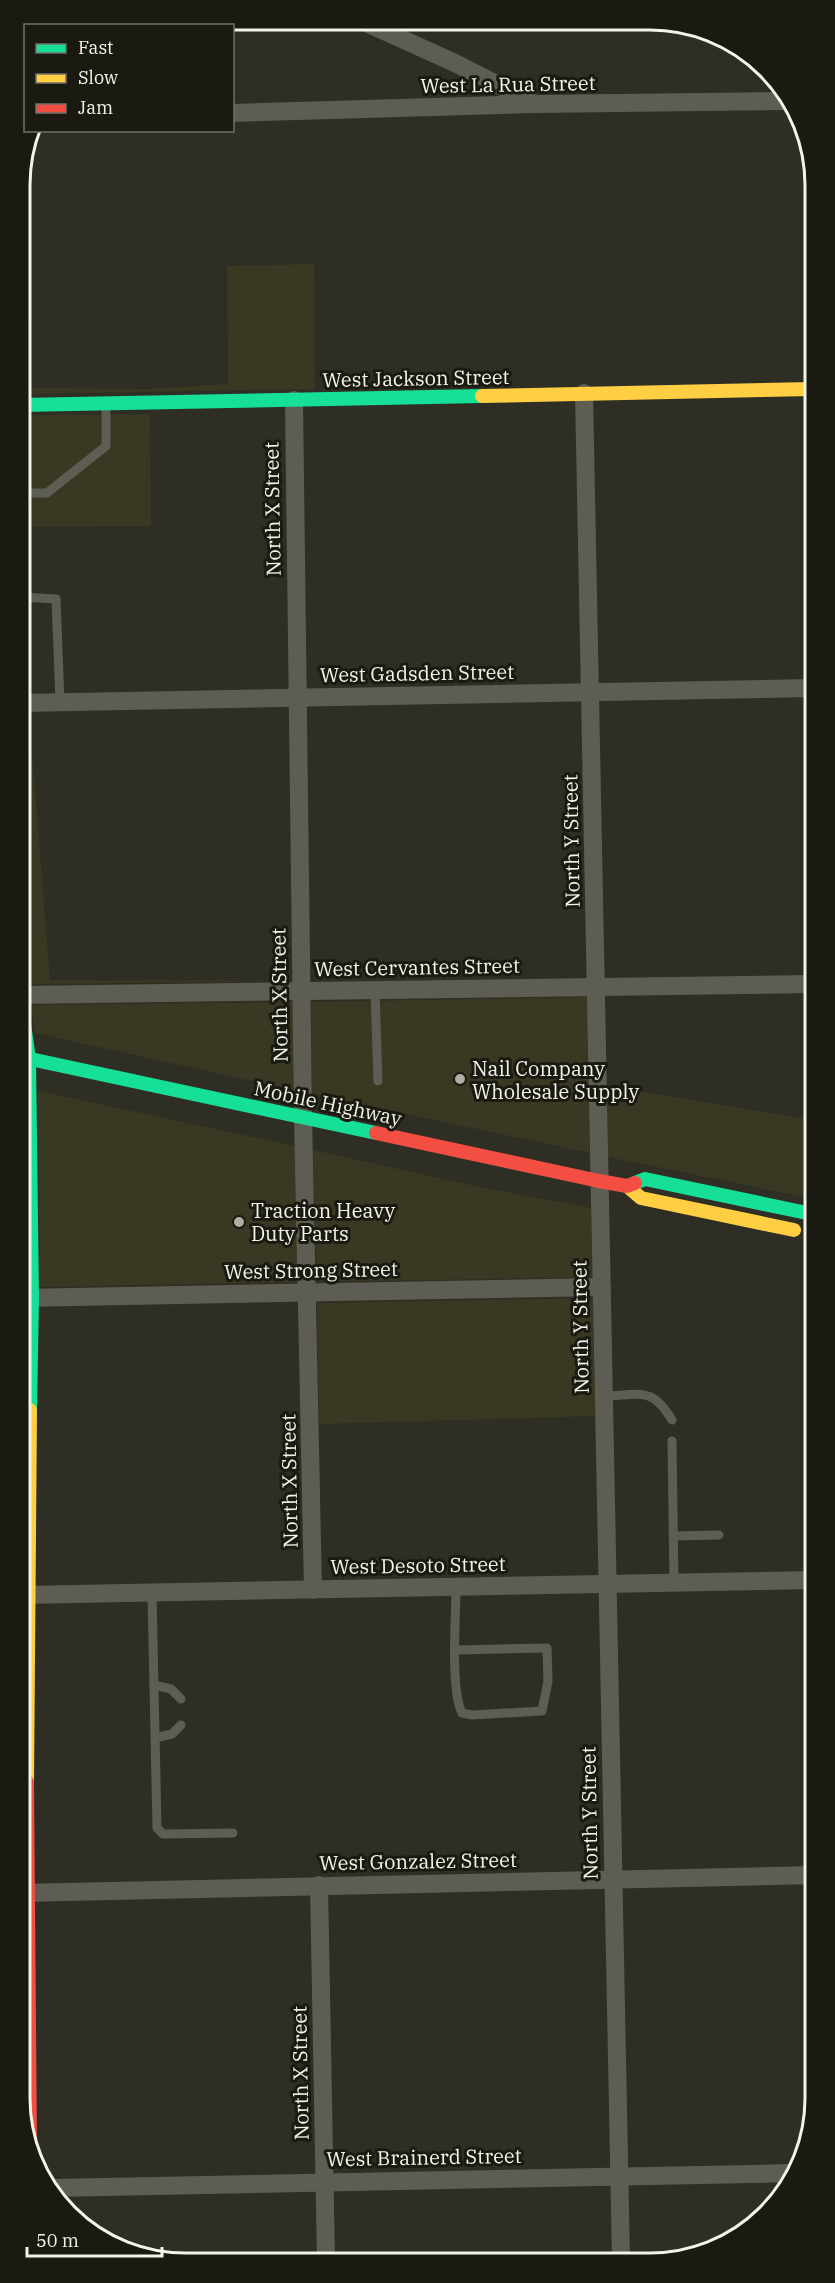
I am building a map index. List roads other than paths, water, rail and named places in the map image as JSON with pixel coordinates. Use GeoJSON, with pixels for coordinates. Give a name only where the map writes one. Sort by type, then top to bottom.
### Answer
{"type":"FeatureCollection","features":[{"type":"Feature","properties":{"kind":"main road","name":"West Jackson Street"},"geometry":{"type":"LineString","coordinates":[[30,405],[805,389]]}},
{"type":"Feature","properties":{"kind":"main road","name":"Mobile Highway"},"geometry":{"type":"LineString","coordinates":[[30,1059],[627,1186],[641,1198],[805,1231]]}},
{"type":"Feature","properties":{"kind":"main road","name":"Mobile Highway"},"geometry":{"type":"LineString","coordinates":[[627,1186],[645,1179],[805,1213]]}},
{"type":"Feature","properties":{"kind":"street"},"geometry":{"type":"LineString","coordinates":[[382,30],[455,63],[534,104]]}},
{"type":"Feature","properties":{"kind":"street","name":"West La Rua Street"},"geometry":{"type":"LineString","coordinates":[[234,113],[534,104],[780,101]]}},
{"type":"Feature","properties":{"kind":"street","name":"North Y Street"},"geometry":{"type":"LineString","coordinates":[[584,393],[621,2253]]}},
{"type":"Feature","properties":{"kind":"street","name":"North X Street"},"geometry":{"type":"LineString","coordinates":[[294,400],[301,992],[313,1590]]}},
{"type":"Feature","properties":{"kind":"street","name":"West Gadsden Street"},"geometry":{"type":"LineString","coordinates":[[30,703],[805,688]]}},
{"type":"Feature","properties":{"kind":"street","name":"West Cervantes Street"},"geometry":{"type":"LineString","coordinates":[[30,994],[805,984]]}},
{"type":"Feature","properties":{"kind":"street","name":"West Strong Street"},"geometry":{"type":"LineString","coordinates":[[30,1298],[602,1287]]}},
{"type":"Feature","properties":{"kind":"street","name":"West Desoto Street"},"geometry":{"type":"LineString","coordinates":[[30,1595],[805,1580]]}},
{"type":"Feature","properties":{"kind":"street","name":"West Gonzalez Street"},"geometry":{"type":"LineString","coordinates":[[30,1893],[805,1875]]}},
{"type":"Feature","properties":{"kind":"street","name":"North X Street"},"geometry":{"type":"LineString","coordinates":[[319,1885],[326,2253]]}},
{"type":"Feature","properties":{"kind":"street","name":"West Brainerd Street"},"geometry":{"type":"LineString","coordinates":[[59,2188],[785,2173]]}},
{"type":"Feature","properties":{"kind":"lane"},"geometry":{"type":"LineString","coordinates":[[30,493],[47,493],[106,446],[106,403]]}},
{"type":"Feature","properties":{"kind":"lane"},"geometry":{"type":"LineString","coordinates":[[30,598],[56,599],[60,702]]}},
{"type":"Feature","properties":{"kind":"lane"},"geometry":{"type":"LineString","coordinates":[[375,990],[378,1081]]}},
{"type":"Feature","properties":{"kind":"lane"},"geometry":{"type":"LineString","coordinates":[[604,1396],[650,1395],[661,1401],[672,1420]]}},
{"type":"Feature","properties":{"kind":"lane"},"geometry":{"type":"LineString","coordinates":[[672,1441],[674,1583]]}},
{"type":"Feature","properties":{"kind":"lane"},"geometry":{"type":"LineString","coordinates":[[673,1536],[719,1536]]}},
{"type":"Feature","properties":{"kind":"lane"},"geometry":{"type":"LineString","coordinates":[[456,1587],[456,1650],[458,1703],[462,1713],[472,1715],[542,1711],[548,1680],[547,1648],[456,1650]]}},
{"type":"Feature","properties":{"kind":"lane"},"geometry":{"type":"LineString","coordinates":[[152,1593],[158,1832],[233,1833]]}},
{"type":"Feature","properties":{"kind":"lane"},"geometry":{"type":"LineString","coordinates":[[154,1685],[171,1689],[181,1699]]}},
{"type":"Feature","properties":{"kind":"lane"},"geometry":{"type":"LineString","coordinates":[[155,1738],[172,1734],[181,1725]]}},
{"type":"Feature","properties":{"kind":"place","name":"Nail Company Wholesale Supply"},"geometry":{"type":"Point","coordinates":[460,1079]}},
{"type":"Feature","properties":{"kind":"place","name":"Traction Heavy Duty Parts"},"geometry":{"type":"Point","coordinates":[239,1222]}}]}
